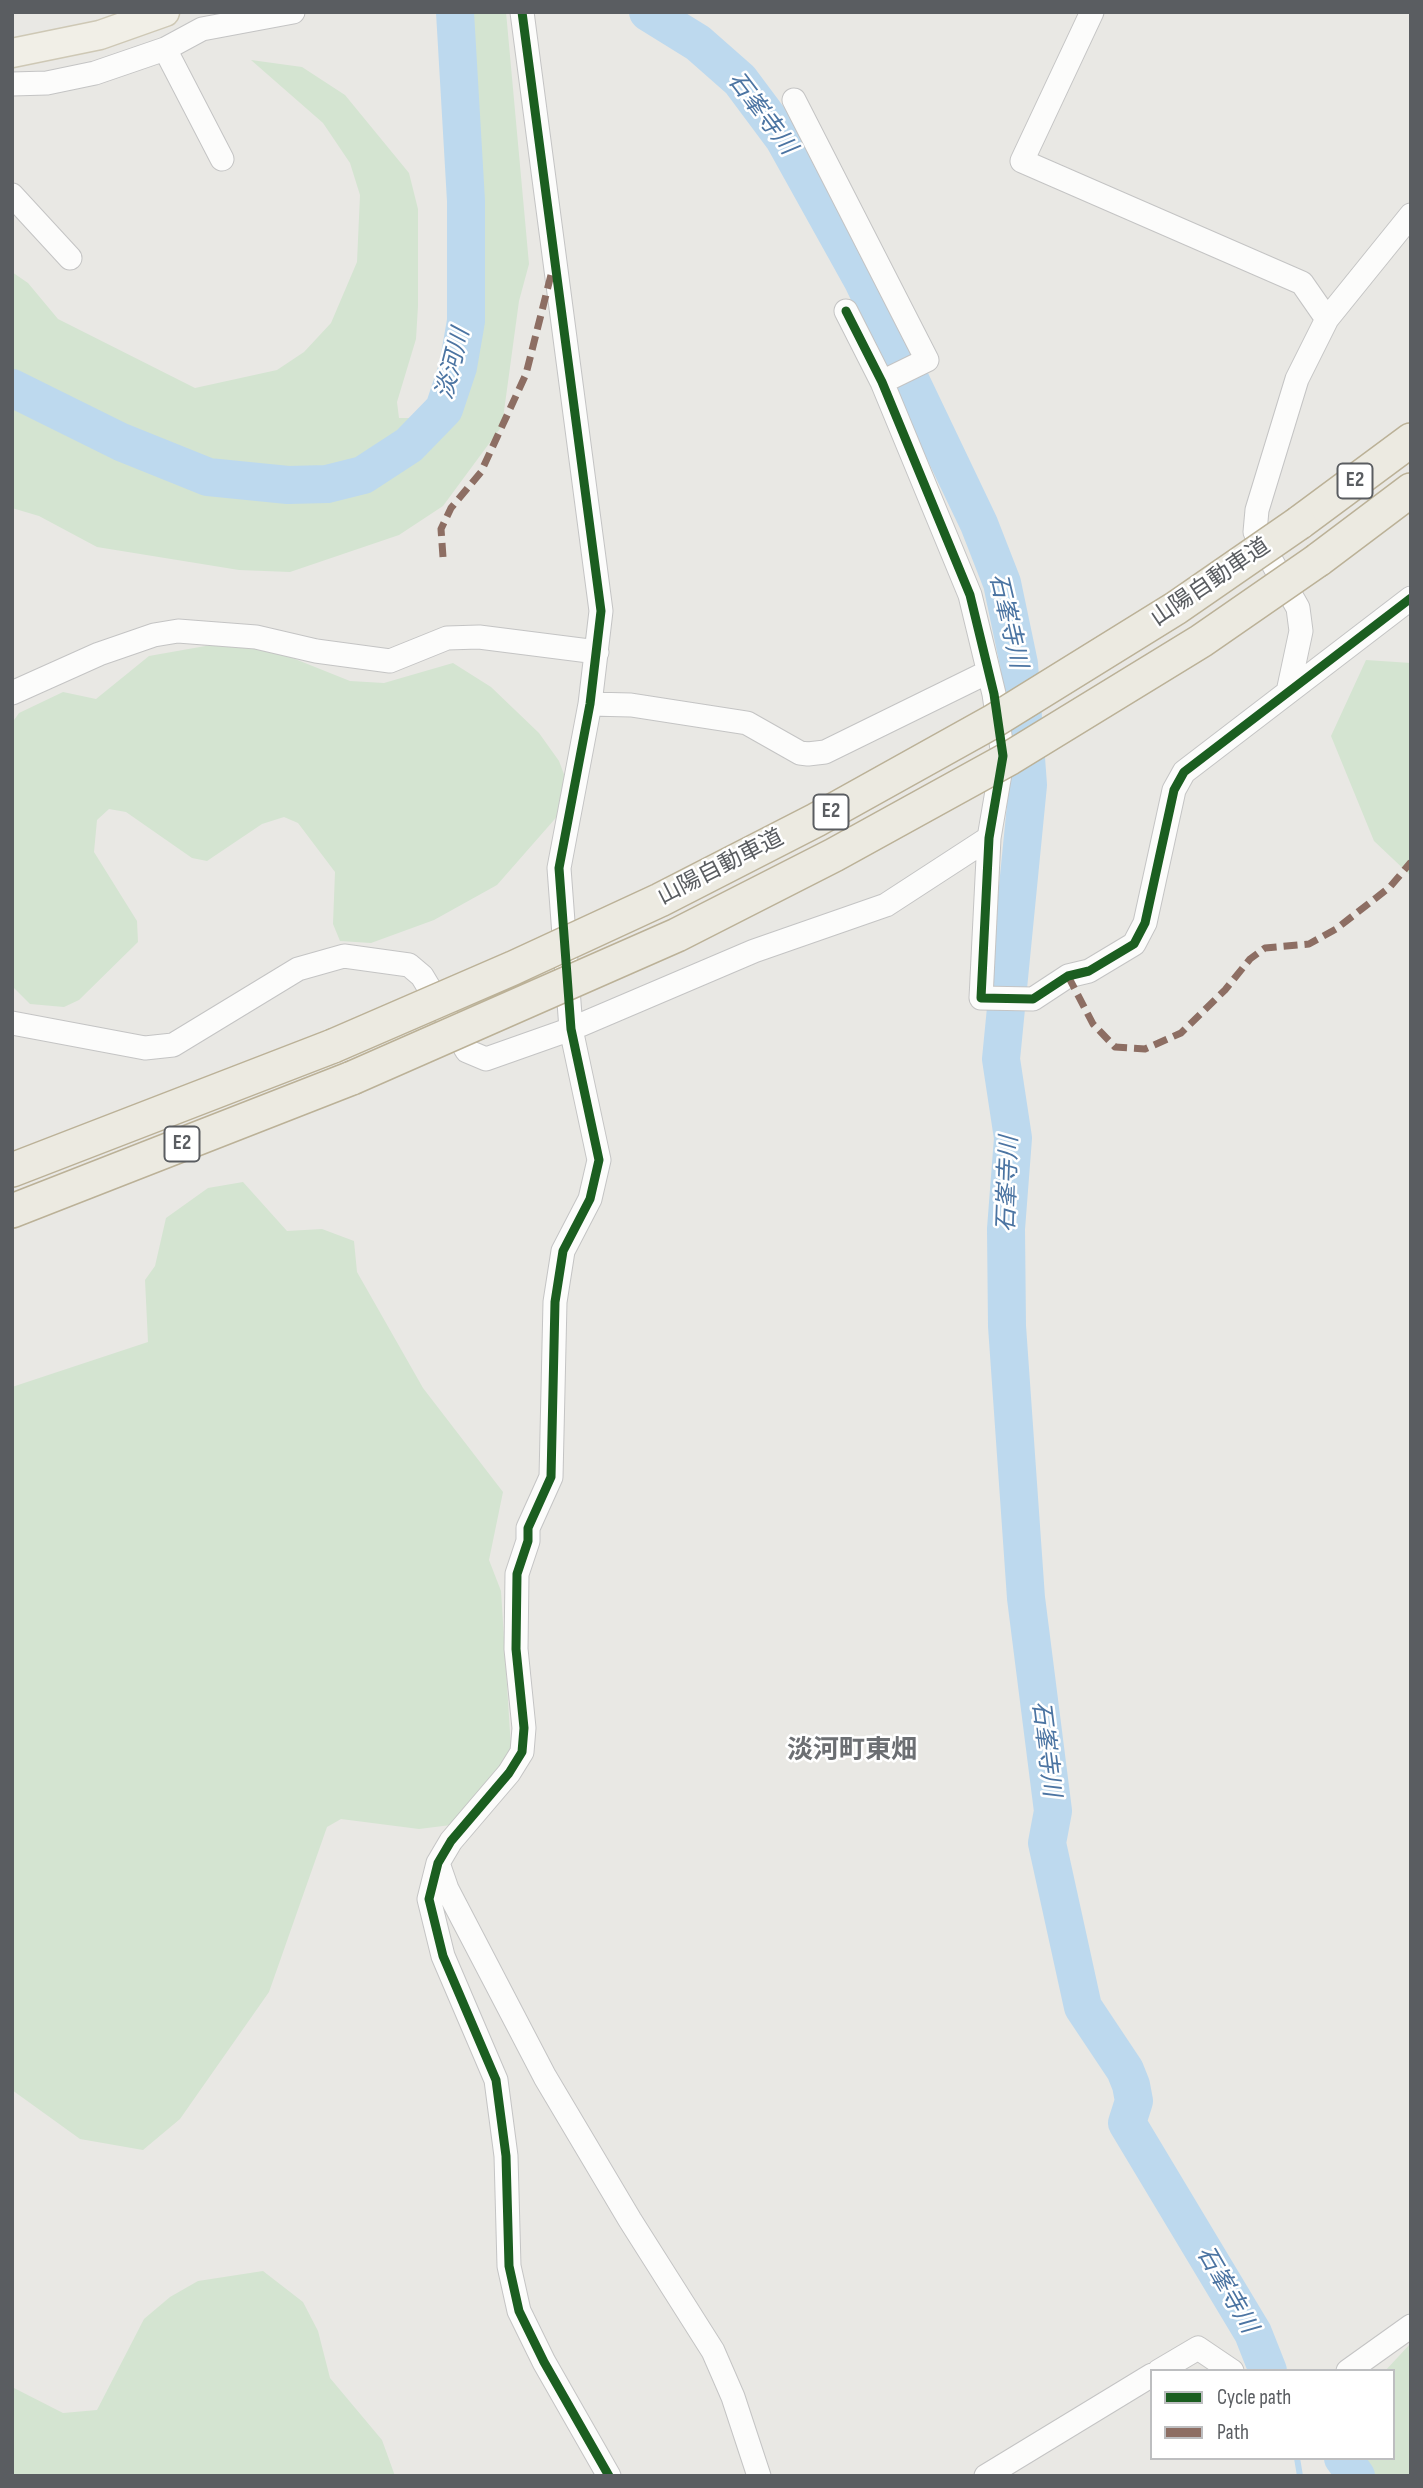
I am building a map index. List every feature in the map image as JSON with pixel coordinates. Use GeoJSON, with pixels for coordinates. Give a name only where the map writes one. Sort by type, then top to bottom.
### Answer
{"type":"FeatureCollection","features":[{"type":"Feature","properties":{"kind":"highway","name":"山陽自動車道"},"geometry":{"type":"LineString","coordinates":[[12,1170],[332,1046],[611,923],[816,820],[1004,715],[1176,608],[1299,523],[1411,440]]}},
{"type":"Feature","properties":{"kind":"highway","name":"山陽自動車道"},"geometry":{"type":"LineString","coordinates":[[12,1211],[352,1078],[665,940],[834,855],[1010,758],[1201,641],[1318,560],[1411,490]]}},
{"type":"Feature","properties":{"kind":"main road"},"geometry":{"type":"LineString","coordinates":[[12,53],[100,35],[165,12]]}},
{"type":"Feature","properties":{"kind":"street"},"geometry":{"type":"LineString","coordinates":[[12,85],[47,83],[95,73],[164,49],[202,29],[293,12]]}},
{"type":"Feature","properties":{"kind":"street"},"geometry":{"type":"LineString","coordinates":[[522,12],[601,611],[590,704],[559,868],[571,1029],[599,1160],[590,1199],[563,1251],[555,1302],[551,1477],[528,1528],[528,1541],[517,1574],[516,1649],[524,1728],[522,1752],[509,1773],[452,1841],[438,1863],[429,1899],[443,1956],[496,2080],[506,2155],[509,2266],[519,2311],[544,2362],[609,2476]]}},
{"type":"Feature","properties":{"kind":"street"},"geometry":{"type":"LineString","coordinates":[[1092,12],[1022,161],[1302,283],[1327,319]]}},
{"type":"Feature","properties":{"kind":"street"},"geometry":{"type":"LineString","coordinates":[[164,49],[222,159]]}},
{"type":"Feature","properties":{"kind":"street"},"geometry":{"type":"LineString","coordinates":[[794,100],[927,360],[882,382]]}},
{"type":"Feature","properties":{"kind":"street"},"geometry":{"type":"LineString","coordinates":[[12,195],[70,258]]}},
{"type":"Feature","properties":{"kind":"street"},"geometry":{"type":"LineString","coordinates":[[1288,692],[1301,631],[1298,608],[1255,532],[1257,510],[1297,379],[1327,319],[1411,215]]}},
{"type":"Feature","properties":{"kind":"street"},"geometry":{"type":"LineString","coordinates":[[846,311],[882,382],[970,596],[986,673],[994,694],[1003,756],[989,838],[981,998],[1033,999],[1079,971],[1090,971],[1134,944],[1145,923],[1174,790],[1184,772],[1411,598]]}},
{"type":"Feature","properties":{"kind":"street"},"geometry":{"type":"LineString","coordinates":[[12,693],[99,654],[154,635],[178,631],[256,637],[316,651],[390,661],[447,638],[479,637],[597,652]]}},
{"type":"Feature","properties":{"kind":"street"},"geometry":{"type":"LineString","coordinates":[[590,704],[631,705],[747,723],[800,753],[808,754],[825,752],[986,673]]}},
{"type":"Feature","properties":{"kind":"street"},"geometry":{"type":"LineString","coordinates":[[12,1023],[145,1048],[173,1045],[298,969],[344,956],[409,965],[422,976],[467,1051],[486,1059],[571,1029],[754,951],[886,905],[989,838]]}},
{"type":"Feature","properties":{"kind":"street"},"geometry":{"type":"LineString","coordinates":[[438,1863],[447,1889],[545,2077],[629,2220],[713,2351],[733,2397],[759,2476]]}},
{"type":"Feature","properties":{"kind":"street"},"geometry":{"type":"LineString","coordinates":[[1351,2369],[1411,2326]]}},
{"type":"Feature","properties":{"kind":"street"},"geometry":{"type":"LineString","coordinates":[[1163,2369],[1198,2347],[1229,2369]]}},
{"type":"Feature","properties":{"kind":"street"},"geometry":{"type":"LineString","coordinates":[[986,2476],[1150,2376]]}},
{"type":"Feature","properties":{"kind":"green space"},"geometry":{"type":"Polygon","coordinates":[[[463,12],[506,12],[529,264],[519,301],[502,426],[443,506],[399,535],[290,572],[239,570],[97,547],[39,516],[12,508],[12,272],[28,283],[58,319],[195,388],[277,370],[304,352],[331,323],[357,262],[360,195],[350,163],[323,123],[251,60],[302,67],[345,95],[409,173],[418,209],[418,306],[416,339],[397,402],[399,418],[416,418],[430,408],[452,361],[463,279],[463,12]]]}},
{"type":"Feature","properties":{"kind":"green space"},"geometry":{"type":"Polygon","coordinates":[[[245,639],[350,681],[384,683],[453,663],[491,687],[539,733],[559,761],[565,777],[561,812],[497,885],[434,920],[371,943],[340,941],[333,924],[335,872],[298,823],[284,817],[262,824],[207,861],[192,858],[126,812],[109,809],[97,820],[94,852],[137,921],[138,942],[79,1000],[64,1007],[30,1004],[12,986],[12,723],[19,713],[63,692],[96,699],[149,656],[245,639]]]}},
{"type":"Feature","properties":{"kind":"green space"},"geometry":{"type":"Polygon","coordinates":[[[1366,660],[1411,663],[1411,876],[1374,841],[1331,736],[1366,660]]]}},
{"type":"Feature","properties":{"kind":"green space"},"geometry":{"type":"Polygon","coordinates":[[[243,1182],[287,1231],[322,1229],[354,1241],[357,1272],[423,1388],[503,1492],[489,1560],[501,1591],[511,1748],[478,1801],[451,1825],[419,1829],[341,1819],[327,1827],[269,1992],[180,2119],[143,2150],[80,2139],[12,2090],[12,1387],[148,1342],[145,1280],[155,1266],[166,1218],[208,1188],[243,1182]]]}},
{"type":"Feature","properties":{"kind":"green space"},"geometry":{"type":"Polygon","coordinates":[[[263,2271],[303,2302],[318,2331],[330,2378],[382,2440],[395,2476],[12,2476],[12,2387],[63,2413],[97,2410],[144,2319],[170,2297],[198,2281],[263,2271]]]}},
{"type":"Feature","properties":{"kind":"green space"},"geometry":{"type":"Polygon","coordinates":[[[1411,2343],[1411,2476],[1371,2476],[1366,2460],[1395,2460],[1395,2369],[1387,2369],[1411,2343]]]}},
{"type":"Feature","properties":{"kind":"waterway","name":"淡河川"},"geometry":{"type":"LineString","coordinates":[[12,388],[121,442],[208,477],[288,485],[327,484],[363,475],[409,445],[444,409],[458,367],[466,321],[466,201],[455,12]]}},
{"type":"Feature","properties":{"kind":"waterway","name":"石峯寺川"},"geometry":{"type":"LineString","coordinates":[[648,12],[698,43],[740,80],[784,139],[863,281],[979,524],[1002,583],[1019,664],[1028,785],[1001,1059],[1013,1138],[1006,1229],[1007,1326],[1026,1598],[1053,1811],[1047,1843],[1083,2007],[1125,2070],[1131,2085],[1134,2101],[1127,2123],[1253,2333],[1267,2369]]}},
{"type":"Feature","properties":{"kind":"waterway"},"geometry":{"type":"LineString","coordinates":[[1297,2460],[1300,2476]]}},
{"type":"Feature","properties":{"kind":"waterway","name":"石峯寺川"},"geometry":{"type":"LineString","coordinates":[[1344,2460],[1356,2476]]}},
{"type":"Feature","properties":{"kind":"marked path"},"geometry":{"type":"LineString","coordinates":[[443,557],[441,529],[451,508],[481,472],[526,374],[552,271]]}},
{"type":"Feature","properties":{"kind":"marked path"},"geometry":{"type":"LineString","coordinates":[[1068,976],[1093,1024],[1115,1047],[1145,1049],[1181,1033],[1225,990],[1250,959],[1265,948],[1309,944],[1336,929],[1390,887],[1411,862]]}},
{"type":"Feature","properties":{"kind":"cycle path"},"geometry":{"type":"LineString","coordinates":[[522,12],[601,611],[590,704],[559,868],[571,1029],[599,1160],[590,1199],[563,1251],[555,1302],[551,1477],[528,1528],[528,1541],[517,1574],[516,1649],[524,1728],[522,1752],[509,1773],[451,1841],[438,1863],[429,1899],[443,1956],[496,2080],[506,2156],[509,2266],[519,2311],[544,2362],[609,2476]]}},
{"type":"Feature","properties":{"kind":"cycle path"},"geometry":{"type":"LineString","coordinates":[[846,311],[882,382],[970,595],[994,694],[1003,756],[989,838],[981,998],[1033,999],[1068,976],[1089,971],[1134,944],[1145,923],[1174,790],[1184,772],[1411,598]]}},
{"type":"Feature","properties":{"kind":"district","name":"淡河町東畑"},"geometry":{"type":"Point","coordinates":[852,1751]}}]}
